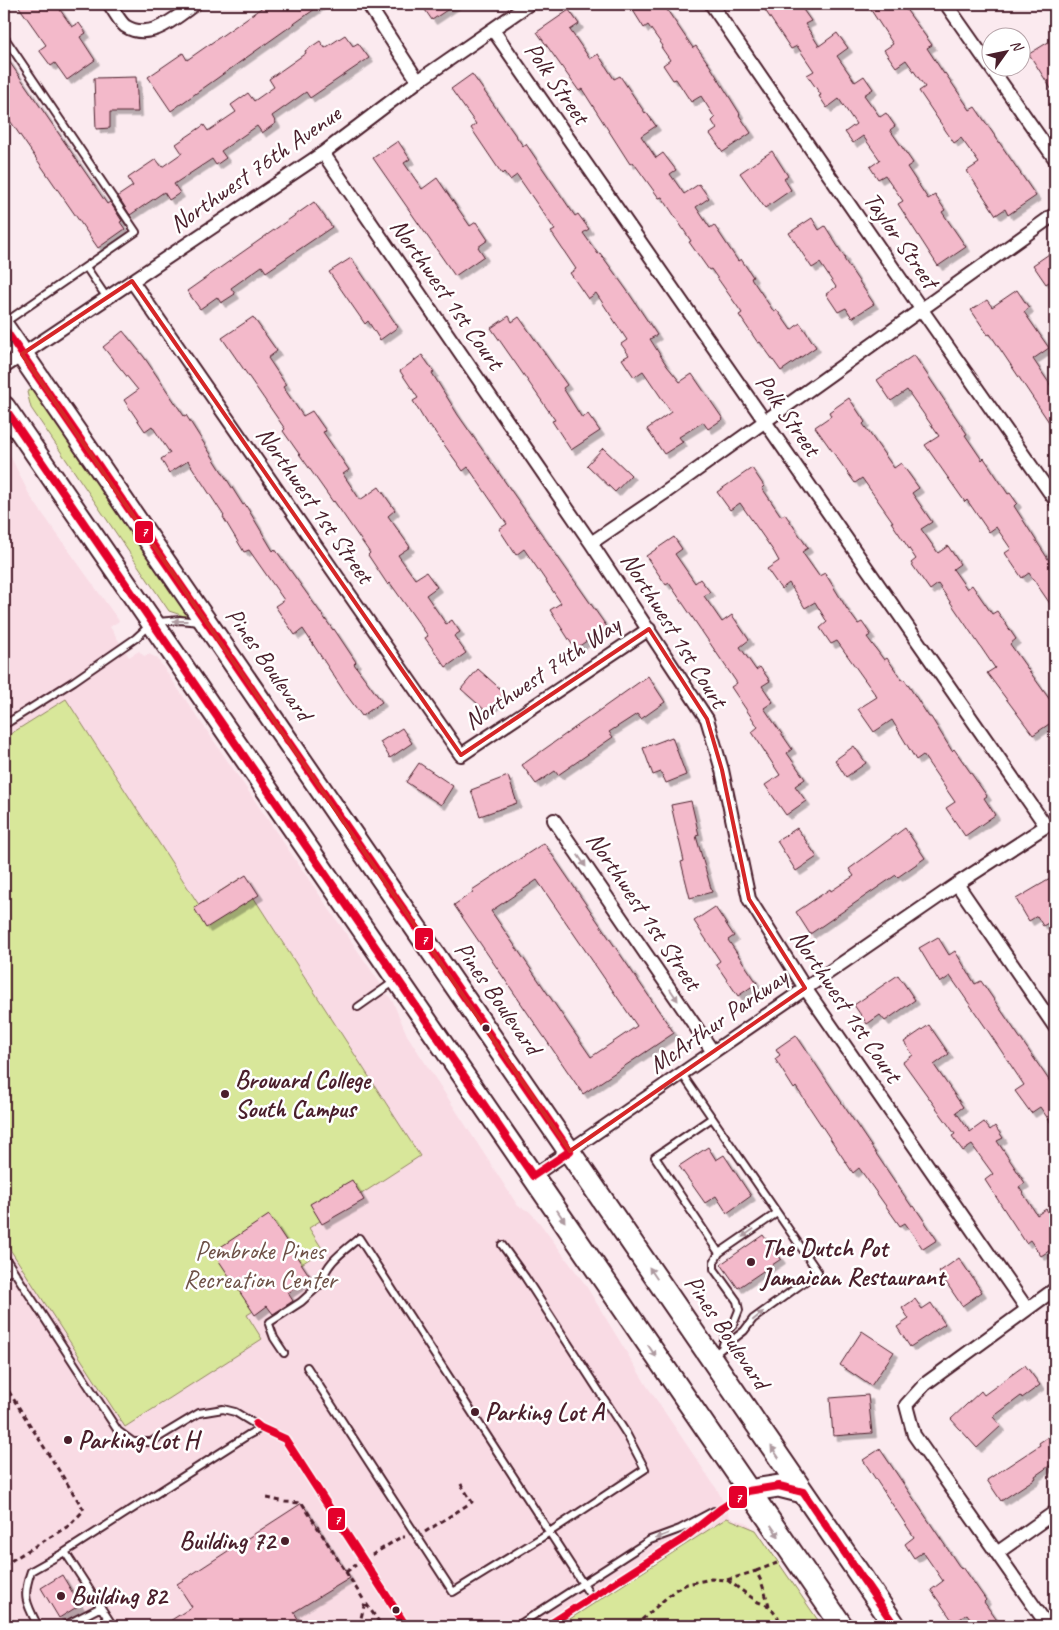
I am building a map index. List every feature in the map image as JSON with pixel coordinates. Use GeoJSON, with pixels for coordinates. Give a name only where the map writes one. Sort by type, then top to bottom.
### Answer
{"type":"FeatureCollection","features":[{"type":"Feature","properties":{"kind":"highway","name":"Pines Boulevard"},"geometry":{"type":"LineString","coordinates":[[4,328],[570,1151],[716,1352],[803,1492],[895,1626]]}},
{"type":"Feature","properties":{"kind":"highway"},"geometry":{"type":"LineString","coordinates":[[4,407],[842,1626]]}},
{"type":"Feature","properties":{"kind":"highway"},"geometry":{"type":"LineString","coordinates":[[748,1491],[779,1486],[803,1492]]}},
{"type":"Feature","properties":{"kind":"street"},"geometry":{"type":"LineString","coordinates":[[109,4],[124,25],[139,32],[160,28],[195,4]]}},
{"type":"Feature","properties":{"kind":"street"},"geometry":{"type":"LineString","coordinates":[[368,4],[418,81]]}},
{"type":"Feature","properties":{"kind":"street","name":"Northwest 76th Avenue"},"geometry":{"type":"LineString","coordinates":[[4,367],[323,153],[418,81],[530,4]]}},
{"type":"Feature","properties":{"kind":"street","name":"Taylor Street"},"geometry":{"type":"LineString","coordinates":[[711,4],[1055,500]]}},
{"type":"Feature","properties":{"kind":"street"},"geometry":{"type":"LineString","coordinates":[[946,4],[1055,159]]}},
{"type":"Feature","properties":{"kind":"street","name":"Polk Street"},"geometry":{"type":"LineString","coordinates":[[493,30],[765,422],[1051,825]]}},
{"type":"Feature","properties":{"kind":"street","name":"Northwest 1st Court"},"geometry":{"type":"LineString","coordinates":[[323,153],[591,543],[707,719],[722,770],[749,899],[805,988],[1027,1309]]}},
{"type":"Feature","properties":{"kind":"street"},"geometry":{"type":"LineString","coordinates":[[591,543],[765,422],[1055,214]]}},
{"type":"Feature","properties":{"kind":"street","name":"Northwest 1st Street"},"geometry":{"type":"LineString","coordinates":[[132,281],[461,755]]}},
{"type":"Feature","properties":{"kind":"street","name":"Northwest 74th Way"},"geometry":{"type":"LineString","coordinates":[[461,755],[649,629]]}},
{"type":"Feature","properties":{"kind":"street","name":"Northwest 1st Street"},"geometry":{"type":"LineString","coordinates":[[554,820],[713,1052]]}},
{"type":"Feature","properties":{"kind":"street","name":"McArthur Parkway"},"geometry":{"type":"LineString","coordinates":[[533,1176],[957,884],[1051,825]]}},
{"type":"Feature","properties":{"kind":"street"},"geometry":{"type":"LineString","coordinates":[[957,884],[1055,1026]]}},
{"type":"Feature","properties":{"kind":"street"},"geometry":{"type":"LineString","coordinates":[[1048,1626],[914,1435],[906,1405],[925,1384],[1055,1289]]}},
{"type":"Feature","properties":{"kind":"street"},"geometry":{"type":"LineString","coordinates":[[997,1554],[1055,1512]]}},
{"type":"Feature","properties":{"kind":"lane"},"geometry":{"type":"LineString","coordinates":[[4,39],[136,232],[4,323]]}},
{"type":"Feature","properties":{"kind":"lane"},"geometry":{"type":"LineString","coordinates":[[86,267],[107,298]]}},
{"type":"Feature","properties":{"kind":"lane"},"geometry":{"type":"LineString","coordinates":[[4,725],[74,681],[136,638],[152,623],[180,620],[207,623]]}},
{"type":"Feature","properties":{"kind":"lane"},"geometry":{"type":"LineString","coordinates":[[358,1007],[398,979]]}},
{"type":"Feature","properties":{"kind":"lane"},"geometry":{"type":"LineString","coordinates":[[682,1074],[818,1272],[753,1319],[744,1331],[716,1352]]}},
{"type":"Feature","properties":{"kind":"lane"},"geometry":{"type":"LineString","coordinates":[[712,1118],[655,1157],[719,1253]]}},
{"type":"Feature","properties":{"kind":"lane"},"geometry":{"type":"LineString","coordinates":[[716,1352],[733,1325],[739,1310],[737,1302],[714,1268],[714,1262],[719,1253],[778,1213]]}},
{"type":"Feature","properties":{"kind":"lane"},"geometry":{"type":"LineString","coordinates":[[284,1353],[274,1338],[270,1322],[301,1302],[322,1283],[323,1273],[333,1260],[359,1238],[592,1598]]}},
{"type":"Feature","properties":{"kind":"lane"},"geometry":{"type":"LineString","coordinates":[[306,1367],[453,1592],[550,1532],[645,1468],[626,1433],[525,1277],[502,1245]]}},
{"type":"Feature","properties":{"kind":"lane"},"geometry":{"type":"LineString","coordinates":[[4,1256],[118,1431],[133,1442],[151,1442],[199,1413],[223,1409],[235,1412],[261,1428],[285,1439],[406,1626]]}},
{"type":"Feature","properties":{"kind":"lane"},"geometry":{"type":"LineString","coordinates":[[4,1275],[12,1270]]}},
{"type":"Feature","properties":{"kind":"lane"},"geometry":{"type":"LineString","coordinates":[[38,1626],[27,1605],[26,1597],[31,1571],[65,1552],[261,1428]]}},
{"type":"Feature","properties":{"kind":"lane"},"geometry":{"type":"LineString","coordinates":[[547,1626],[684,1539],[722,1508],[748,1491]]}},
{"type":"Feature","properties":{"kind":"lane"},"geometry":{"type":"LineString","coordinates":[[517,1626],[650,1540],[680,1529],[722,1508]]}},
{"type":"Feature","properties":{"kind":"lane"},"geometry":{"type":"LineString","coordinates":[[65,1552],[113,1626]]}},
{"type":"Feature","properties":{"kind":"lane"},"geometry":{"type":"LineString","coordinates":[[64,1626],[101,1607]]}},
{"type":"Feature","properties":{"kind":"path"},"geometry":{"type":"LineString","coordinates":[[4,1384],[84,1510],[70,1525],[4,1565]]}},
{"type":"Feature","properties":{"kind":"path"},"geometry":{"type":"LineString","coordinates":[[401,1537],[417,1537],[472,1502],[459,1482]]}},
{"type":"Feature","properties":{"kind":"path"},"geometry":{"type":"LineString","coordinates":[[267,1498],[302,1503],[382,1626]]}},
{"type":"Feature","properties":{"kind":"path"},"geometry":{"type":"LineString","coordinates":[[636,1626],[675,1590],[687,1584],[712,1579],[727,1580],[780,1562]]}},
{"type":"Feature","properties":{"kind":"path"},"geometry":{"type":"LineString","coordinates":[[756,1571],[762,1581],[769,1606],[784,1626]]}},
{"type":"Feature","properties":{"kind":"path"},"geometry":{"type":"LineString","coordinates":[[727,1580],[752,1598],[769,1606]]}},
{"type":"Feature","properties":{"kind":"path"},"geometry":{"type":"LineString","coordinates":[[358,1626],[365,1602]]}},
{"type":"Feature","properties":{"kind":"highlighted area"},"geometry":{"type":"Polygon","coordinates":[[[132,281],[461,755],[649,629],[707,719],[722,770],[749,899],[805,988],[570,1151],[22,354],[132,281]]]}},
{"type":"Feature","properties":{"kind":"shaded area","name":"Broward College South Campus"},"geometry":{"type":"Polygon","coordinates":[[[4,443],[30,496],[119,621],[110,627],[129,657],[139,651],[144,656],[149,654],[157,658],[393,1002],[407,1035],[518,1206],[529,1211],[539,1222],[585,1284],[647,1386],[718,1491],[731,1519],[746,1522],[759,1534],[821,1626],[4,1626],[4,443]]]}},
{"type":"Feature","properties":{"kind":"green space"},"geometry":{"type":"Polygon","coordinates":[[[33,388],[190,618],[169,611],[31,408],[27,392],[33,388]]]}},
{"type":"Feature","properties":{"kind":"green space"},"geometry":{"type":"Polygon","coordinates":[[[66,699],[199,905],[241,878],[420,1156],[309,1228],[323,1250],[300,1265],[311,1283],[280,1294],[247,1315],[262,1339],[125,1427],[4,1240],[4,738],[66,699]]]}},
{"type":"Feature","properties":{"kind":"green space"},"geometry":{"type":"Polygon","coordinates":[[[727,1518],[756,1530],[822,1626],[559,1626],[727,1518]]]}},
{"type":"Feature","properties":{"kind":"building"},"geometry":{"type":"Polygon","coordinates":[[[17,4],[56,4],[72,27],[79,23],[86,33],[80,37],[95,60],[67,80],[55,63],[51,66],[39,50],[46,45],[17,4]]]}},
{"type":"Feature","properties":{"kind":"building"},"geometry":{"type":"Polygon","coordinates":[[[267,4],[322,4],[171,111],[148,77],[183,53],[187,60],[267,4]]]}},
{"type":"Feature","properties":{"kind":"building"},"geometry":{"type":"Polygon","coordinates":[[[421,4],[456,4],[432,20],[421,4]]]}},
{"type":"Feature","properties":{"kind":"building"},"geometry":{"type":"Polygon","coordinates":[[[629,4],[663,4],[693,48],[696,46],[710,66],[751,133],[723,152],[710,134],[717,129],[712,121],[715,118],[701,96],[691,102],[676,79],[673,80],[663,65],[670,60],[661,47],[663,46],[648,25],[644,28],[629,4]]]}},
{"type":"Feature","properties":{"kind":"building"},"geometry":{"type":"Polygon","coordinates":[[[761,4],[799,4],[811,21],[805,24],[819,46],[837,33],[848,48],[837,56],[855,82],[864,76],[873,89],[864,95],[880,117],[886,113],[895,126],[890,130],[913,163],[907,167],[928,199],[935,195],[945,210],[942,212],[966,247],[938,266],[898,204],[903,201],[885,175],[878,179],[870,167],[880,160],[863,136],[853,143],[845,132],[856,124],[839,99],[827,108],[819,96],[821,95],[807,75],[814,71],[797,46],[791,49],[761,4]]]}},
{"type":"Feature","properties":{"kind":"building"},"geometry":{"type":"Polygon","coordinates":[[[867,4],[902,4],[932,45],[927,48],[944,74],[970,110],[975,107],[1036,196],[1008,215],[1005,209],[996,215],[967,171],[979,163],[961,138],[954,143],[919,91],[925,87],[906,60],[896,67],[884,50],[893,44],[867,4]]]}},
{"type":"Feature","properties":{"kind":"building"},"geometry":{"type":"Polygon","coordinates":[[[569,10],[579,24],[570,30],[590,59],[598,54],[614,79],[620,76],[656,126],[641,136],[656,158],[663,153],[676,170],[670,174],[684,194],[699,184],[709,198],[696,207],[710,228],[714,225],[738,261],[741,259],[753,277],[751,278],[774,312],[777,310],[791,330],[800,323],[816,347],[781,371],[760,342],[758,343],[739,315],[742,313],[689,242],[691,241],[662,197],[659,198],[633,162],[630,164],[582,89],[579,91],[537,32],[569,10]]]}},
{"type":"Feature","properties":{"kind":"building"},"geometry":{"type":"Polygon","coordinates":[[[345,35],[353,46],[358,43],[369,58],[310,98],[306,92],[272,116],[276,123],[262,133],[257,126],[221,151],[226,158],[216,165],[212,159],[174,184],[180,193],[169,200],[164,192],[130,215],[118,196],[133,186],[128,178],[156,159],[162,167],[182,153],[176,144],[204,125],[208,131],[236,112],[231,105],[248,93],[254,101],[274,87],[269,79],[320,41],[325,48],[345,35]]]}},
{"type":"Feature","properties":{"kind":"building"},"geometry":{"type":"Polygon","coordinates":[[[1055,38],[1055,95],[1032,59],[1032,52],[1055,38]]]}},
{"type":"Feature","properties":{"kind":"building"},"geometry":{"type":"Polygon","coordinates":[[[4,54],[107,204],[110,202],[122,221],[120,222],[125,229],[98,248],[4,112],[4,54]]]}},
{"type":"Feature","properties":{"kind":"building"},"geometry":{"type":"Polygon","coordinates":[[[472,74],[523,146],[526,144],[575,216],[578,214],[589,229],[583,233],[598,254],[600,253],[657,335],[650,339],[667,366],[680,382],[692,374],[723,419],[708,429],[703,422],[679,437],[683,442],[664,454],[647,429],[671,412],[643,371],[634,377],[622,359],[629,355],[621,344],[627,340],[596,293],[588,299],[570,273],[576,269],[551,232],[555,230],[517,175],[510,180],[504,172],[502,174],[471,128],[476,124],[451,89],[472,74]]]}},
{"type":"Feature","properties":{"kind":"building"},"geometry":{"type":"Polygon","coordinates":[[[136,77],[138,112],[110,112],[110,128],[96,129],[94,78],[136,77]]]}},
{"type":"Feature","properties":{"kind":"building"},"geometry":{"type":"Polygon","coordinates":[[[398,141],[410,159],[404,163],[422,189],[437,178],[470,226],[476,222],[488,240],[478,247],[484,256],[455,276],[373,158],[398,141]]]}},
{"type":"Feature","properties":{"kind":"building"},"geometry":{"type":"Polygon","coordinates":[[[772,151],[788,176],[784,179],[791,190],[765,208],[740,173],[772,151]]]}},
{"type":"Feature","properties":{"kind":"building"},"geometry":{"type":"Polygon","coordinates":[[[314,202],[332,227],[266,272],[262,266],[231,288],[235,294],[221,303],[217,297],[200,309],[187,291],[314,202]]]}},
{"type":"Feature","properties":{"kind":"building"},"geometry":{"type":"Polygon","coordinates":[[[812,218],[819,230],[825,226],[874,304],[852,318],[846,308],[838,312],[826,294],[836,287],[820,263],[812,268],[789,233],[812,218]]]}},
{"type":"Feature","properties":{"kind":"building"},"geometry":{"type":"Polygon","coordinates":[[[1055,250],[1055,278],[1046,284],[1033,265],[1055,250]]]}},
{"type":"Feature","properties":{"kind":"building"},"geometry":{"type":"Polygon","coordinates":[[[351,258],[398,327],[380,340],[368,321],[365,324],[329,272],[351,258]]]}},
{"type":"Feature","properties":{"kind":"building"},"geometry":{"type":"Polygon","coordinates":[[[1017,290],[1029,308],[1024,312],[1049,348],[1033,359],[1055,392],[1055,431],[990,334],[988,335],[971,310],[987,300],[992,307],[1017,290]]]}},
{"type":"Feature","properties":{"kind":"building"},"geometry":{"type":"Polygon","coordinates":[[[509,316],[512,322],[519,317],[567,385],[563,388],[582,418],[588,414],[600,431],[571,450],[552,421],[555,420],[491,328],[509,316]]]}},
{"type":"Feature","properties":{"kind":"building"},"geometry":{"type":"Polygon","coordinates":[[[253,317],[277,351],[268,358],[286,385],[283,387],[303,416],[312,411],[326,431],[323,432],[349,470],[343,474],[360,500],[379,487],[395,510],[388,516],[410,547],[398,555],[415,579],[426,572],[437,587],[426,595],[446,624],[452,620],[460,632],[454,636],[466,653],[446,667],[425,638],[428,636],[390,583],[388,585],[368,555],[370,553],[283,431],[285,429],[222,338],[253,317]]]}},
{"type":"Feature","properties":{"kind":"building"},"geometry":{"type":"Polygon","coordinates":[[[123,331],[144,357],[184,416],[186,415],[243,505],[245,504],[273,551],[275,549],[334,629],[356,662],[354,664],[382,702],[362,716],[303,629],[295,635],[275,606],[284,600],[249,550],[244,552],[224,516],[188,461],[169,473],[161,459],[170,453],[152,426],[145,431],[124,400],[138,390],[103,347],[123,331]]]}},
{"type":"Feature","properties":{"kind":"building"},"geometry":{"type":"Polygon","coordinates":[[[422,355],[434,372],[432,373],[458,415],[607,627],[575,649],[550,610],[561,603],[524,549],[516,555],[499,529],[507,524],[468,467],[463,471],[430,425],[428,426],[413,401],[418,398],[400,371],[422,355]]]}},
{"type":"Feature","properties":{"kind":"building"},"geometry":{"type":"Polygon","coordinates":[[[914,355],[967,434],[965,435],[982,460],[984,458],[1008,494],[1010,493],[1017,503],[1014,506],[1055,570],[1055,611],[1029,573],[1022,578],[1005,553],[1011,549],[996,527],[989,532],[967,500],[965,502],[925,445],[939,436],[907,390],[891,401],[877,380],[914,355]]]}},
{"type":"Feature","properties":{"kind":"building"},"geometry":{"type":"Polygon","coordinates":[[[849,398],[865,422],[863,424],[894,468],[901,463],[919,488],[912,493],[932,522],[921,529],[938,553],[948,546],[960,564],[953,569],[967,589],[972,585],[992,614],[997,611],[1016,639],[1010,644],[1055,707],[1055,720],[1033,735],[987,673],[995,668],[938,584],[930,590],[911,563],[916,559],[862,478],[855,483],[815,427],[831,416],[829,412],[849,398]]]}},
{"type":"Feature","properties":{"kind":"building"},"geometry":{"type":"Polygon","coordinates":[[[603,448],[631,475],[615,492],[587,465],[603,448]]]}},
{"type":"Feature","properties":{"kind":"building"},"geometry":{"type":"Polygon","coordinates":[[[752,468],[764,486],[762,488],[781,516],[785,514],[808,548],[802,552],[819,576],[825,573],[858,624],[862,622],[871,635],[867,637],[884,660],[887,658],[902,680],[904,679],[952,751],[954,749],[987,796],[984,798],[995,815],[965,836],[946,808],[955,802],[923,755],[916,760],[892,720],[874,732],[858,709],[877,697],[837,641],[831,644],[820,628],[827,622],[815,602],[805,608],[789,583],[781,589],[767,569],[779,561],[774,552],[740,503],[730,510],[717,492],[752,468]]]}},
{"type":"Feature","properties":{"kind":"building"},"geometry":{"type":"Polygon","coordinates":[[[674,537],[682,549],[675,554],[695,583],[700,579],[710,592],[704,596],[722,622],[732,615],[749,640],[740,647],[756,670],[760,667],[770,681],[762,686],[773,702],[764,708],[792,749],[787,753],[805,779],[795,786],[806,801],[786,815],[765,785],[780,775],[752,732],[758,727],[731,687],[737,683],[669,583],[666,585],[646,556],[674,537]]]}},
{"type":"Feature","properties":{"kind":"building"},"geometry":{"type":"Polygon","coordinates":[[[478,669],[505,693],[487,712],[461,689],[478,669]]]}},
{"type":"Feature","properties":{"kind":"building"},"geometry":{"type":"Polygon","coordinates":[[[648,676],[665,702],[641,719],[637,714],[609,732],[613,737],[558,775],[555,771],[536,784],[522,765],[648,676]]]}},
{"type":"Feature","properties":{"kind":"building"},"geometry":{"type":"Polygon","coordinates":[[[402,728],[412,743],[390,758],[380,742],[402,728]]]}},
{"type":"Feature","properties":{"kind":"building"},"geometry":{"type":"Polygon","coordinates":[[[672,737],[686,775],[666,783],[661,772],[653,775],[643,748],[672,737]]]}},
{"type":"Feature","properties":{"kind":"building"},"geometry":{"type":"Polygon","coordinates":[[[854,746],[866,763],[846,777],[835,760],[854,746]]]}},
{"type":"Feature","properties":{"kind":"building"},"geometry":{"type":"Polygon","coordinates":[[[419,763],[453,786],[441,805],[406,782],[419,763]]]}},
{"type":"Feature","properties":{"kind":"building"},"geometry":{"type":"Polygon","coordinates":[[[508,776],[517,803],[480,816],[471,790],[508,776]]]}},
{"type":"Feature","properties":{"kind":"building"},"geometry":{"type":"Polygon","coordinates":[[[691,801],[699,835],[696,836],[712,892],[690,898],[681,862],[684,861],[671,805],[691,801]]]}},
{"type":"Feature","properties":{"kind":"building"},"geometry":{"type":"Polygon","coordinates":[[[797,828],[817,857],[796,871],[777,841],[797,828]]]}},
{"type":"Feature","properties":{"kind":"building"},"geometry":{"type":"Polygon","coordinates":[[[905,828],[925,858],[898,877],[896,875],[810,934],[796,912],[830,889],[831,891],[854,876],[849,869],[905,828]]]}},
{"type":"Feature","properties":{"kind":"building"},"geometry":{"type":"Polygon","coordinates":[[[544,843],[674,1033],[583,1094],[454,905],[473,892],[472,890],[544,843]],[[537,880],[491,911],[591,1057],[637,1026],[537,880]]]}},
{"type":"Feature","properties":{"kind":"building"},"geometry":{"type":"Polygon","coordinates":[[[246,875],[259,895],[206,928],[194,908],[246,875]]]}},
{"type":"Feature","properties":{"kind":"building"},"geometry":{"type":"Polygon","coordinates":[[[1055,876],[1055,919],[1043,926],[1037,916],[1029,921],[1016,899],[1055,876]]]}},
{"type":"Feature","properties":{"kind":"building"},"geometry":{"type":"Polygon","coordinates":[[[715,907],[734,936],[728,940],[757,983],[738,996],[716,964],[720,961],[694,921],[715,907]]]}},
{"type":"Feature","properties":{"kind":"building"},"geometry":{"type":"Polygon","coordinates":[[[938,937],[949,955],[955,951],[975,984],[981,981],[1055,1089],[1055,1129],[1040,1107],[1031,1113],[1015,1091],[1024,1085],[950,976],[940,983],[919,948],[938,937]]]}},
{"type":"Feature","properties":{"kind":"building"},"geometry":{"type":"Polygon","coordinates":[[[898,975],[915,1000],[885,1021],[880,1015],[867,1024],[854,1005],[898,975]]]}},
{"type":"Feature","properties":{"kind":"building"},"geometry":{"type":"Polygon","coordinates":[[[929,1025],[949,1054],[934,1065],[963,1107],[956,1112],[970,1132],[984,1122],[990,1130],[995,1126],[1003,1138],[997,1141],[1025,1183],[1019,1187],[1037,1215],[1046,1209],[1055,1222],[1055,1247],[1041,1256],[1030,1240],[1026,1243],[985,1180],[993,1174],[972,1145],[963,1151],[952,1136],[955,1134],[903,1062],[913,1055],[904,1042],[929,1025]]]}},
{"type":"Feature","properties":{"kind":"building"},"geometry":{"type":"Polygon","coordinates":[[[796,1035],[912,1207],[914,1206],[937,1240],[923,1249],[905,1223],[900,1226],[859,1168],[853,1173],[796,1087],[794,1089],[775,1059],[780,1055],[776,1049],[796,1035]]]}},
{"type":"Feature","properties":{"kind":"building"},"geometry":{"type":"Polygon","coordinates":[[[708,1147],[716,1160],[724,1155],[751,1196],[727,1213],[716,1196],[705,1203],[679,1166],[708,1147]]]}},
{"type":"Feature","properties":{"kind":"building"},"geometry":{"type":"Polygon","coordinates":[[[352,1180],[364,1200],[322,1224],[310,1204],[352,1180]]]}},
{"type":"Feature","properties":{"kind":"building","name":"Pembroke Pines Recreation Center"},"geometry":{"type":"Polygon","coordinates":[[[269,1215],[311,1278],[288,1293],[293,1301],[273,1314],[267,1306],[255,1315],[213,1252],[269,1215]]]}},
{"type":"Feature","properties":{"kind":"building","name":"The Dutch Pot Jamaican Restaurant"},"geometry":{"type":"Polygon","coordinates":[[[763,1235],[781,1259],[738,1288],[721,1264],[763,1235]]]}},
{"type":"Feature","properties":{"kind":"building"},"geometry":{"type":"Polygon","coordinates":[[[959,1258],[982,1292],[962,1306],[939,1272],[959,1258]]]}},
{"type":"Feature","properties":{"kind":"building"},"geometry":{"type":"Polygon","coordinates":[[[915,1299],[922,1309],[931,1303],[945,1324],[910,1347],[897,1327],[909,1319],[902,1308],[915,1299]]]}},
{"type":"Feature","properties":{"kind":"building"},"geometry":{"type":"Polygon","coordinates":[[[862,1331],[894,1352],[871,1386],[840,1365],[862,1331]]]}},
{"type":"Feature","properties":{"kind":"building"},"geometry":{"type":"Polygon","coordinates":[[[1025,1365],[1040,1385],[1022,1398],[1021,1396],[993,1417],[1001,1426],[977,1448],[951,1419],[981,1391],[984,1395],[1025,1365]]]}},
{"type":"Feature","properties":{"kind":"building"},"geometry":{"type":"Polygon","coordinates":[[[868,1395],[872,1433],[833,1436],[830,1398],[868,1395]]]}},
{"type":"Feature","properties":{"kind":"building"},"geometry":{"type":"Polygon","coordinates":[[[1055,1432],[1055,1462],[1035,1476],[1036,1478],[1001,1501],[987,1480],[1040,1445],[1039,1443],[1055,1432]]]}},
{"type":"Feature","properties":{"kind":"building"},"geometry":{"type":"Polygon","coordinates":[[[880,1449],[961,1569],[963,1567],[986,1600],[984,1602],[1001,1626],[976,1626],[967,1614],[954,1623],[931,1590],[943,1581],[923,1552],[914,1558],[905,1544],[914,1537],[863,1460],[880,1449]]]}},
{"type":"Feature","properties":{"kind":"building","name":"Building 72"},"geometry":{"type":"Polygon","coordinates":[[[302,1503],[350,1578],[294,1612],[302,1626],[162,1626],[192,1607],[177,1584],[302,1503]]]}},
{"type":"Feature","properties":{"kind":"building","name":"Building 82"},"geometry":{"type":"Polygon","coordinates":[[[62,1575],[80,1605],[59,1618],[41,1588],[62,1575]]]}},
{"type":"Feature","properties":{"kind":"transit line","name":"7"},"geometry":{"type":"LineString","coordinates":[[4,328],[570,1151],[533,1176],[4,407]]}},
{"type":"Feature","properties":{"kind":"transit line","name":"7"},"geometry":{"type":"LineString","coordinates":[[256,1424],[285,1439],[406,1626]]}},
{"type":"Feature","properties":{"kind":"transit line","name":"7"},"geometry":{"type":"LineString","coordinates":[[547,1626],[683,1539],[722,1508],[748,1491],[779,1486],[803,1492],[895,1626]]}},
{"type":"Feature","properties":{"kind":"place","name":"Broward College South Campus"},"geometry":{"type":"Point","coordinates":[225,1094]}},
{"type":"Feature","properties":{"kind":"place","name":"The Dutch Pot Jamaican Restaurant"},"geometry":{"type":"Point","coordinates":[751,1262]}},
{"type":"Feature","properties":{"kind":"place","name":"Parking Lot A"},"geometry":{"type":"Point","coordinates":[475,1412]}},
{"type":"Feature","properties":{"kind":"place","name":"Parking Lot H"},"geometry":{"type":"Point","coordinates":[68,1440]}},
{"type":"Feature","properties":{"kind":"place","name":"Building 72"},"geometry":{"type":"Point","coordinates":[285,1541]}},
{"type":"Feature","properties":{"kind":"place","name":"Building 82"},"geometry":{"type":"Point","coordinates":[61,1596]}}]}
